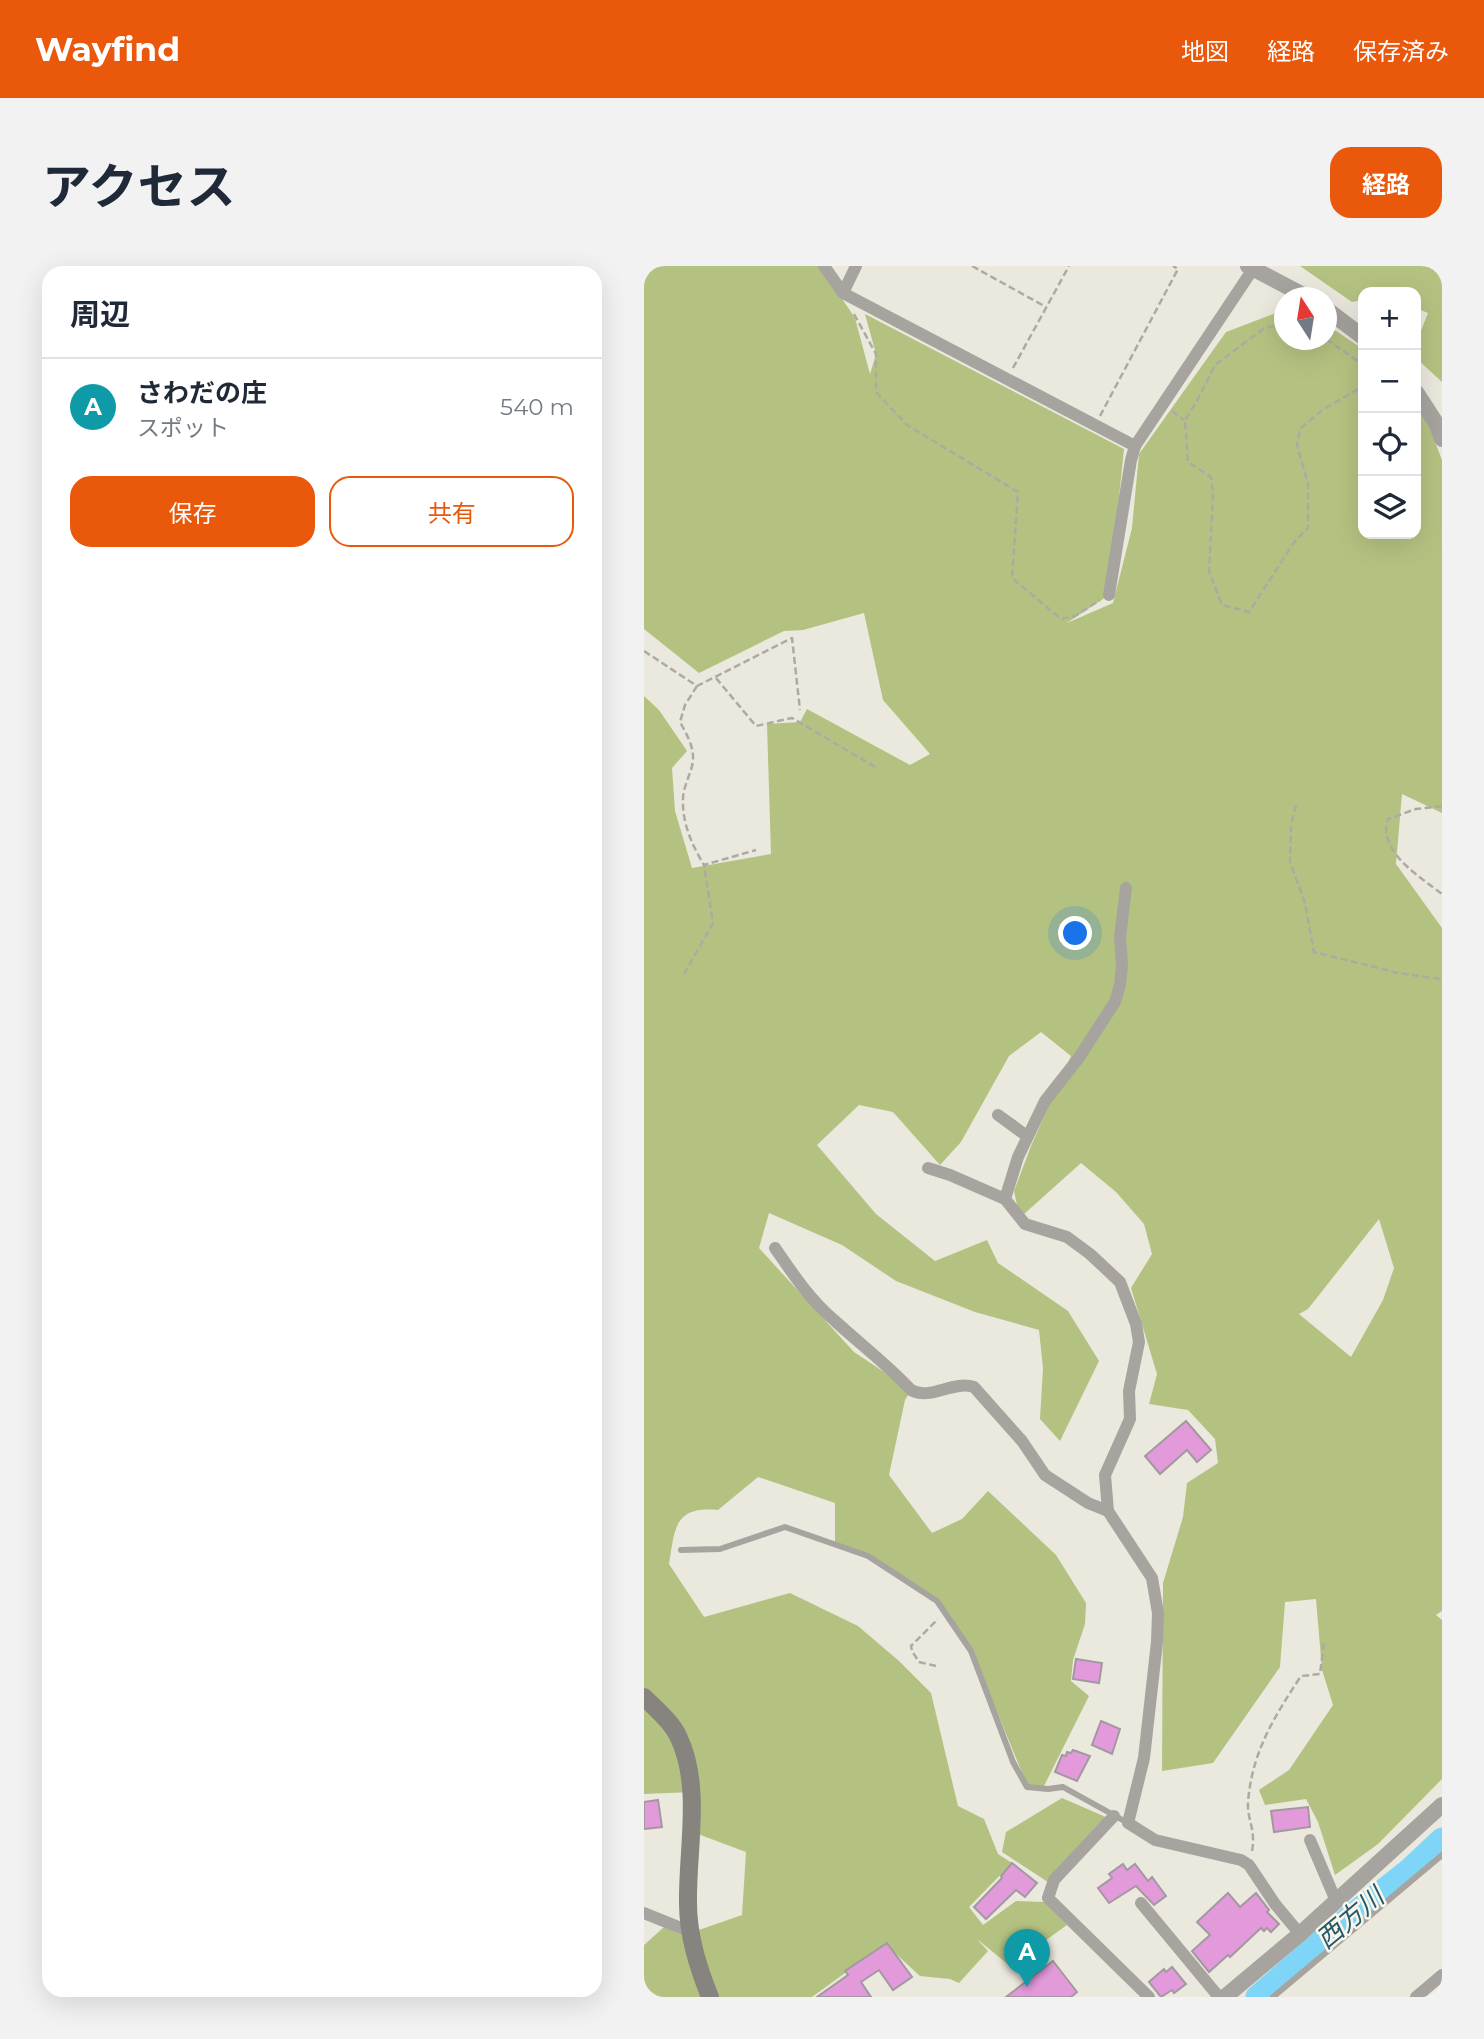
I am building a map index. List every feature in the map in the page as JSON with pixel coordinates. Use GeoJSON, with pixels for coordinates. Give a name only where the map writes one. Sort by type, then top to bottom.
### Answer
{"type":"FeatureCollection","features":[{"type":"Feature","properties":{"kind":"main road"},"geometry":{"type":"LineString","coordinates":[[644,1697],[678,1735],[687,1759],[691,1796],[688,1905],[691,1932],[709,1997]]}},
{"type":"Feature","properties":{"kind":"street"},"geometry":{"type":"LineString","coordinates":[[824,266],[843,293],[1135,446]]}},
{"type":"Feature","properties":{"kind":"street"},"geometry":{"type":"LineString","coordinates":[[843,293],[856,266]]}},
{"type":"Feature","properties":{"kind":"street"},"geometry":{"type":"LineString","coordinates":[[1110,595],[1135,446],[1251,267],[1288,287]]}},
{"type":"Feature","properties":{"kind":"street"},"geometry":{"type":"LineString","coordinates":[[1337,317],[1358,333]]}},
{"type":"Feature","properties":{"kind":"street"},"geometry":{"type":"LineString","coordinates":[[1421,400],[1436,423],[1442,439]]}},
{"type":"Feature","properties":{"kind":"street"},"geometry":{"type":"LineString","coordinates":[[1005,1199],[1027,1136],[1045,1101],[1078,1059],[1115,1002],[1120,985],[1120,937],[1126,888]]}},
{"type":"Feature","properties":{"kind":"street"},"geometry":{"type":"LineString","coordinates":[[999,1115],[1027,1136]]}},
{"type":"Feature","properties":{"kind":"street"},"geometry":{"type":"LineString","coordinates":[[928,1168],[1005,1199],[1025,1224],[1067,1237],[1120,1282],[1136,1324],[1139,1342],[1129,1391],[1130,1419],[1104,1475],[1108,1511],[1152,1578],[1158,1613],[1144,1758],[1128,1823],[1156,1840],[1241,1860],[1249,1865],[1275,1905],[1300,1934]]}},
{"type":"Feature","properties":{"kind":"street"},"geometry":{"type":"LineString","coordinates":[[775,1248],[804,1290],[833,1320],[911,1390],[920,1394],[965,1384],[974,1387],[1022,1441],[1045,1475],[1088,1503],[1108,1511]]}},
{"type":"Feature","properties":{"kind":"street"},"geometry":{"type":"LineString","coordinates":[[1225,1997],[1300,1934],[1442,1805]]}},
{"type":"Feature","properties":{"kind":"street"},"geometry":{"type":"LineString","coordinates":[[1114,1816],[1054,1880],[1048,1898],[1149,1997]]}},
{"type":"Feature","properties":{"kind":"street"},"geometry":{"type":"LineString","coordinates":[[1310,1840],[1336,1901]]}},
{"type":"Feature","properties":{"kind":"street"},"geometry":{"type":"LineString","coordinates":[[1141,1903],[1219,1997]]}},
{"type":"Feature","properties":{"kind":"street"},"geometry":{"type":"LineString","coordinates":[[644,1913],[691,1932]]}},
{"type":"Feature","properties":{"kind":"street"},"geometry":{"type":"LineString","coordinates":[[1416,1997],[1442,1975]]}},
{"type":"Feature","properties":{"kind":"lane"},"geometry":{"type":"LineString","coordinates":[[681,1550],[720,1549],[785,1527],[868,1556],[937,1601],[945,1612],[971,1651],[1013,1762],[1027,1787],[1063,1787],[1128,1823]]}},
{"type":"Feature","properties":{"kind":"lane"},"geometry":{"type":"LineString","coordinates":[[1273,1997],[1442,1855]]}},
{"type":"Feature","properties":{"kind":"path"},"geometry":{"type":"LineString","coordinates":[[972,266],[1046,307]]}},
{"type":"Feature","properties":{"kind":"path"},"geometry":{"type":"LineString","coordinates":[[1007,379],[1069,266]]}},
{"type":"Feature","properties":{"kind":"path"},"geometry":{"type":"LineString","coordinates":[[1096,424],[1178,270],[1172,266]]}},
{"type":"Feature","properties":{"kind":"path"},"geometry":{"type":"LineString","coordinates":[[843,293],[876,354],[876,392],[907,425],[1018,492],[1012,578],[1060,619],[1076,615],[1110,595]]}},
{"type":"Feature","properties":{"kind":"path"},"geometry":{"type":"LineString","coordinates":[[1274,326],[1263,329],[1215,365],[1185,420],[1188,463],[1211,477],[1213,495],[1209,572],[1222,605],[1249,612],[1296,541],[1308,528],[1308,484],[1297,445],[1300,429],[1321,411],[1358,389]]}},
{"type":"Feature","properties":{"kind":"path"},"geometry":{"type":"LineString","coordinates":[[1337,347],[1358,362]]}},
{"type":"Feature","properties":{"kind":"path"},"geometry":{"type":"LineString","coordinates":[[1164,405],[1185,420]]}},
{"type":"Feature","properties":{"kind":"path"},"geometry":{"type":"LineString","coordinates":[[684,974],[713,923],[704,865],[690,841],[683,799],[694,759],[689,739],[680,722],[685,705],[696,686],[792,638],[800,710]]}},
{"type":"Feature","properties":{"kind":"path"},"geometry":{"type":"LineString","coordinates":[[644,651],[696,686]]}},
{"type":"Feature","properties":{"kind":"path"},"geometry":{"type":"LineString","coordinates":[[716,678],[756,726],[792,718],[877,768]]}},
{"type":"Feature","properties":{"kind":"path"},"geometry":{"type":"LineString","coordinates":[[1296,805],[1290,862],[1306,904],[1314,952],[1398,973],[1439,979],[1442,976]]}},
{"type":"Feature","properties":{"kind":"path"},"geometry":{"type":"LineString","coordinates":[[1442,806],[1416,809],[1388,819],[1386,827],[1387,836],[1398,857],[1442,894]]}},
{"type":"Feature","properties":{"kind":"path"},"geometry":{"type":"LineString","coordinates":[[704,865],[755,850]]}},
{"type":"Feature","properties":{"kind":"path"},"geometry":{"type":"LineString","coordinates":[[936,1666],[919,1662],[911,1646],[945,1612]]}},
{"type":"Feature","properties":{"kind":"path"},"geometry":{"type":"LineString","coordinates":[[1249,1865],[1255,1837],[1248,1805],[1256,1755],[1301,1676],[1320,1674],[1324,1640]]}},
{"type":"Feature","properties":{"kind":"green space"},"geometry":{"type":"Polygon","coordinates":[[[644,266],[820,266],[855,318],[870,374],[876,354],[865,314],[1124,449],[1109,595],[1067,623],[1113,603],[1132,528],[1139,454],[1226,332],[1274,314],[1274,350],[1337,350],[1337,332],[1358,346],[1358,539],[1421,539],[1421,411],[1427,421],[1442,460],[1442,813],[1402,794],[1396,864],[1442,928],[1442,1611],[1436,1615],[1442,1620],[1442,1779],[1378,1844],[1335,1875],[1318,1822],[1306,1799],[1265,1805],[1259,1790],[1289,1770],[1333,1705],[1322,1670],[1316,1599],[1285,1602],[1280,1667],[1213,1763],[1162,1771],[1163,1583],[1183,1517],[1187,1483],[1218,1463],[1215,1439],[1188,1410],[1149,1404],[1157,1374],[1131,1288],[1152,1254],[1144,1224],[1116,1192],[1081,1163],[1023,1215],[1018,1210],[1014,1191],[1071,1056],[1041,1032],[1009,1056],[961,1142],[940,1165],[893,1112],[859,1105],[817,1145],[876,1214],[935,1261],[987,1240],[998,1263],[1068,1311],[1099,1361],[1060,1441],[1040,1419],[1043,1368],[1039,1330],[975,1312],[896,1281],[842,1245],[769,1213],[759,1248],[854,1352],[911,1390],[905,1400],[889,1475],[932,1533],[962,1519],[988,1491],[1056,1555],[1086,1603],[1085,1624],[1073,1660],[1071,1681],[1089,1696],[1044,1786],[1028,1787],[972,1651],[937,1601],[874,1559],[835,1542],[835,1503],[758,1477],[718,1510],[693,1512],[685,1516],[676,1530],[669,1564],[704,1617],[790,1593],[858,1626],[899,1661],[931,1693],[958,1806],[984,1819],[998,1854],[1012,1863],[969,1907],[983,1925],[1016,1901],[1045,1902],[1067,1925],[1010,1966],[977,1939],[988,1951],[959,1983],[950,1979],[920,1976],[885,1944],[812,1997],[715,1997],[696,1931],[742,1915],[746,1852],[698,1834],[694,1792],[644,1794],[644,696],[659,710],[687,751],[672,768],[675,811],[692,868],[771,854],[767,724],[800,722],[807,709],[910,765],[930,754],[883,700],[864,613],[803,630],[784,631],[699,673],[644,629],[644,266]],[[1379,1219],[1308,1309],[1299,1314],[1351,1357],[1383,1300],[1394,1268],[1379,1219]]]}},
{"type":"Feature","properties":{"kind":"green space"},"geometry":{"type":"Polygon","coordinates":[[[1300,266],[1442,266],[1442,382],[1421,363],[1421,330],[1428,313],[1421,310],[1421,287],[1358,287],[1358,301],[1352,302],[1337,292],[1337,287],[1330,287],[1300,266]]]}},
{"type":"Feature","properties":{"kind":"green space"},"geometry":{"type":"Polygon","coordinates":[[[1062,1798],[1108,1818],[1048,1882],[1002,1852],[1006,1832],[1062,1798]]]}},
{"type":"Feature","properties":{"kind":"green space"},"geometry":{"type":"Polygon","coordinates":[[[664,1927],[687,1937],[702,1997],[644,1997],[644,1945],[664,1927]]]}},
{"type":"Feature","properties":{"kind":"building"},"geometry":{"type":"Polygon","coordinates":[[[1186,1421],[1211,1450],[1197,1462],[1187,1450],[1160,1474],[1145,1456],[1186,1421]]]}},
{"type":"Feature","properties":{"kind":"building"},"geometry":{"type":"Polygon","coordinates":[[[1076,1659],[1102,1663],[1099,1683],[1073,1679],[1076,1659]]]}},
{"type":"Feature","properties":{"kind":"building"},"geometry":{"type":"Polygon","coordinates":[[[1101,1721],[1120,1729],[1112,1754],[1092,1745],[1101,1721]]]}},
{"type":"Feature","properties":{"kind":"building"},"geometry":{"type":"Polygon","coordinates":[[[1073,1750],[1090,1756],[1077,1781],[1055,1772],[1062,1755],[1066,1756],[1067,1752],[1071,1753],[1073,1750]]]}},
{"type":"Feature","properties":{"kind":"building"},"geometry":{"type":"Polygon","coordinates":[[[658,1800],[662,1827],[644,1829],[644,1802],[658,1800]]]}},
{"type":"Feature","properties":{"kind":"building"},"geometry":{"type":"Polygon","coordinates":[[[1308,1807],[1310,1827],[1274,1832],[1271,1811],[1308,1807]]]}},
{"type":"Feature","properties":{"kind":"building"},"geometry":{"type":"Polygon","coordinates":[[[1012,1863],[1037,1883],[1025,1897],[1016,1890],[986,1919],[974,1907],[1002,1878],[1012,1863]]]}},
{"type":"Feature","properties":{"kind":"building"},"geometry":{"type":"Polygon","coordinates":[[[1123,1864],[1127,1870],[1135,1864],[1148,1881],[1152,1877],[1166,1896],[1154,1905],[1136,1886],[1109,1903],[1098,1888],[1112,1878],[1109,1874],[1123,1864]]]}},
{"type":"Feature","properties":{"kind":"building"},"geometry":{"type":"Polygon","coordinates":[[[1228,1893],[1240,1907],[1256,1893],[1269,1910],[1267,1912],[1279,1924],[1271,1932],[1267,1928],[1264,1931],[1261,1928],[1230,1957],[1228,1955],[1209,1972],[1192,1951],[1210,1935],[1197,1922],[1228,1893]]]}},
{"type":"Feature","properties":{"kind":"building"},"geometry":{"type":"Polygon","coordinates":[[[887,1943],[912,1977],[893,1990],[879,1970],[861,1982],[871,1997],[817,1997],[848,1975],[845,1971],[887,1943]]]}},
{"type":"Feature","properties":{"kind":"building"},"geometry":{"type":"Polygon","coordinates":[[[1053,1961],[1077,1992],[1071,1997],[1006,1997],[1053,1961]]]}},
{"type":"Feature","properties":{"kind":"building"},"geometry":{"type":"Polygon","coordinates":[[[1172,1967],[1186,1984],[1174,1993],[1172,1990],[1161,1997],[1149,1982],[1164,1969],[1166,1972],[1172,1967]]]}},
{"type":"Feature","properties":{"kind":"waterway","name":"西方川"},"geometry":{"type":"LineString","coordinates":[[1257,1997],[1442,1839]]}},
{"type":"Feature","properties":{"kind":"place","name":"さわだの庄"},"geometry":{"type":"Point","coordinates":[1027,1987]}}]}
